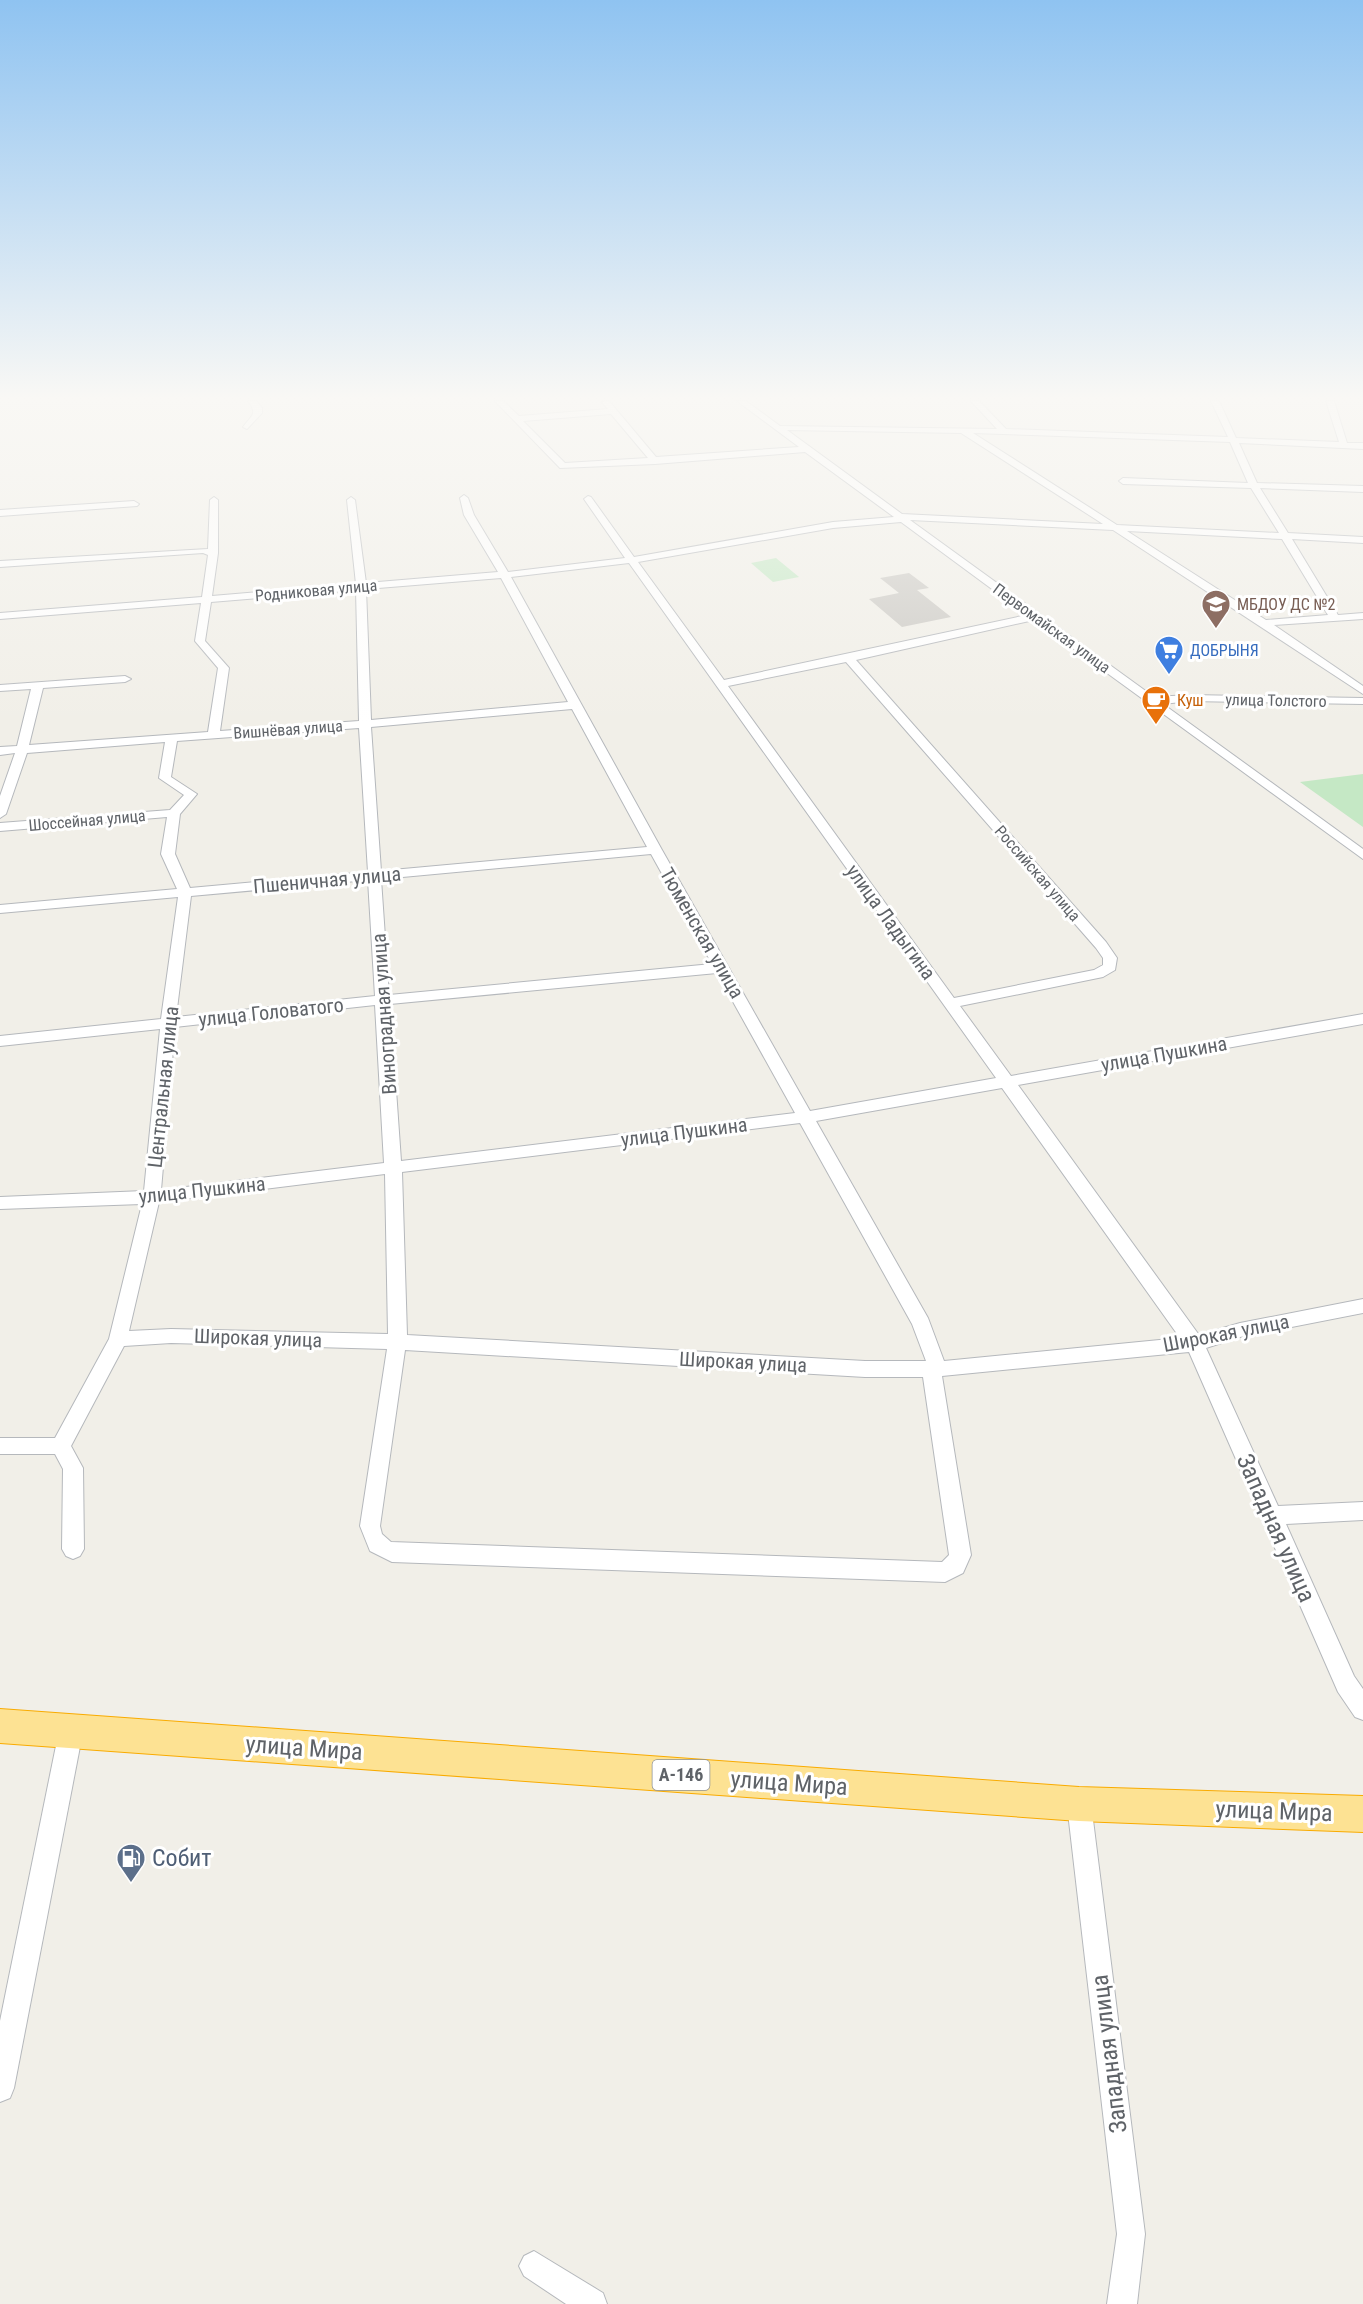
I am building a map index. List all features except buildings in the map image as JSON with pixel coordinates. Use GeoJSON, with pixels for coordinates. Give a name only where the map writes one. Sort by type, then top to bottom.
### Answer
{"type":"FeatureCollection","features":[{"type":"Feature","properties":{"kind":"highway","name":"улица Мира"},"geometry":{"type":"LineString","coordinates":[[0,1726],[1079,1804],[1363,1814]]}},
{"type":"Feature","properties":{"kind":"street"},"geometry":{"type":"LineString","coordinates":[[0,513],[67,509]]}},
{"type":"Feature","properties":{"kind":"street"},"geometry":{"type":"LineString","coordinates":[[214,509],[213,553],[200,641],[224,668],[214,734]]}},
{"type":"Feature","properties":{"kind":"street","name":"Виноградная улица"},"geometry":{"type":"LineString","coordinates":[[352,509],[361,586],[364,724],[393,1168],[397,1342],[370,1526],[371,1535],[382,1549],[390,1553],[936,1572],[945,1572],[955,1566],[960,1555],[959,1549]]}},
{"type":"Feature","properties":{"kind":"street","name":"Тюменская улица"},"geometry":{"type":"LineString","coordinates":[[467,509],[655,850],[921,1323],[935,1369],[959,1549]]}},
{"type":"Feature","properties":{"kind":"street","name":"улица Ладыгина"},"geometry":{"type":"LineString","coordinates":[[595,509],[719,684],[1009,1082],[1195,1344]]}},
{"type":"Feature","properties":{"kind":"street","name":"Первомайская улица"},"geometry":{"type":"LineString","coordinates":[[890,509],[1363,855]]}},
{"type":"Feature","properties":{"kind":"street"},"geometry":{"type":"LineString","coordinates":[[1086,509],[1264,623],[1363,691]]}},
{"type":"Feature","properties":{"kind":"street"},"geometry":{"type":"LineString","coordinates":[[1268,509],[1335,618]]}},
{"type":"Feature","properties":{"kind":"street","name":"Родниковая улица"},"geometry":{"type":"LineString","coordinates":[[0,616],[503,576],[631,560],[833,525],[903,518],[1363,540]]}},
{"type":"Feature","properties":{"kind":"street"},"geometry":{"type":"LineString","coordinates":[[0,564],[202,550],[213,553]]}},
{"type":"Feature","properties":{"kind":"street"},"geometry":{"type":"LineString","coordinates":[[719,684],[849,658],[1036,616]]}},
{"type":"Feature","properties":{"kind":"street"},"geometry":{"type":"LineString","coordinates":[[1264,623],[1363,616]]}},
{"type":"Feature","properties":{"kind":"street","name":"Российская улица"},"geometry":{"type":"LineString","coordinates":[[849,658],[1110,958],[1110,967],[1098,974],[950,1003]]}},
{"type":"Feature","properties":{"kind":"street"},"geometry":{"type":"LineString","coordinates":[[0,688],[125,679]]}},
{"type":"Feature","properties":{"kind":"street"},"geometry":{"type":"LineString","coordinates":[[0,814],[22,750],[38,686]]}},
{"type":"Feature","properties":{"kind":"street","name":"улица Толстого"},"geometry":{"type":"LineString","coordinates":[[1153,701],[1190,698],[1363,701]]}},
{"type":"Feature","properties":{"kind":"street","name":"Вишнёвая улица"},"geometry":{"type":"LineString","coordinates":[[0,751],[364,724],[575,705]]}},
{"type":"Feature","properties":{"kind":"street"},"geometry":{"type":"LineString","coordinates":[[171,739],[165,778],[191,794],[174,813],[168,854],[185,892]]}},
{"type":"Feature","properties":{"kind":"street","name":"Шоссейная улица"},"geometry":{"type":"LineString","coordinates":[[0,827],[174,813]]}},
{"type":"Feature","properties":{"kind":"street","name":"Пшеничная улица"},"geometry":{"type":"LineString","coordinates":[[0,909],[655,850]]}},
{"type":"Feature","properties":{"kind":"street","name":"Центральная улица"},"geometry":{"type":"LineString","coordinates":[[61,1446],[118,1339],[152,1197],[168,1024],[185,892]]}},
{"type":"Feature","properties":{"kind":"street","name":"улица Головатого"},"geometry":{"type":"LineString","coordinates":[[0,1041],[383,1000],[722,968]]}},
{"type":"Feature","properties":{"kind":"street","name":"улица Пушкина"},"geometry":{"type":"LineString","coordinates":[[0,1203],[152,1197],[806,1117],[1363,1019]]}},
{"type":"Feature","properties":{"kind":"street","name":"Широкая улица"},"geometry":{"type":"LineString","coordinates":[[118,1339],[171,1336],[397,1342],[865,1369],[935,1369],[1195,1344],[1240,1330],[1363,1306]]}},
{"type":"Feature","properties":{"kind":"street","name":"Западная улица"},"geometry":{"type":"LineString","coordinates":[[1195,1344],[1346,1684],[1363,1710]]}},
{"type":"Feature","properties":{"kind":"street"},"geometry":{"type":"LineString","coordinates":[[0,1446],[61,1446],[73,1468],[73,1549]]}},
{"type":"Feature","properties":{"kind":"street"},"geometry":{"type":"LineString","coordinates":[[1270,1516],[1363,1510]]}},
{"type":"Feature","properties":{"kind":"street"},"geometry":{"type":"LineString","coordinates":[[0,2088],[71,1731]]}},
{"type":"Feature","properties":{"kind":"street","name":"Западная улица"},"geometry":{"type":"LineString","coordinates":[[1079,1804],[1131,2234],[1122,2304]]}},
{"type":"Feature","properties":{"kind":"street"},"geometry":{"type":"LineString","coordinates":[[534,2266],[592,2304]]}},
{"type":"Feature","properties":{"kind":"green space"},"geometry":{"type":"Polygon","coordinates":[[[776,558],[799,577],[773,582],[751,563],[776,558]]]}},
{"type":"Feature","properties":{"kind":"green space"},"geometry":{"type":"Polygon","coordinates":[[[1363,774],[1363,827],[1300,782],[1363,774]]]}},
{"type":"Feature","properties":{"kind":"place","name":"МБДОУ ДС №2"},"geometry":{"type":"Point","coordinates":[1216,630]}},
{"type":"Feature","properties":{"kind":"place","name":"ДОБРЫНЯ"},"geometry":{"type":"Point","coordinates":[1169,676]}},
{"type":"Feature","properties":{"kind":"place","name":"Куш"},"geometry":{"type":"Point","coordinates":[1156,726]}},
{"type":"Feature","properties":{"kind":"place","name":"Собит"},"geometry":{"type":"Point","coordinates":[131,1884]}}]}
